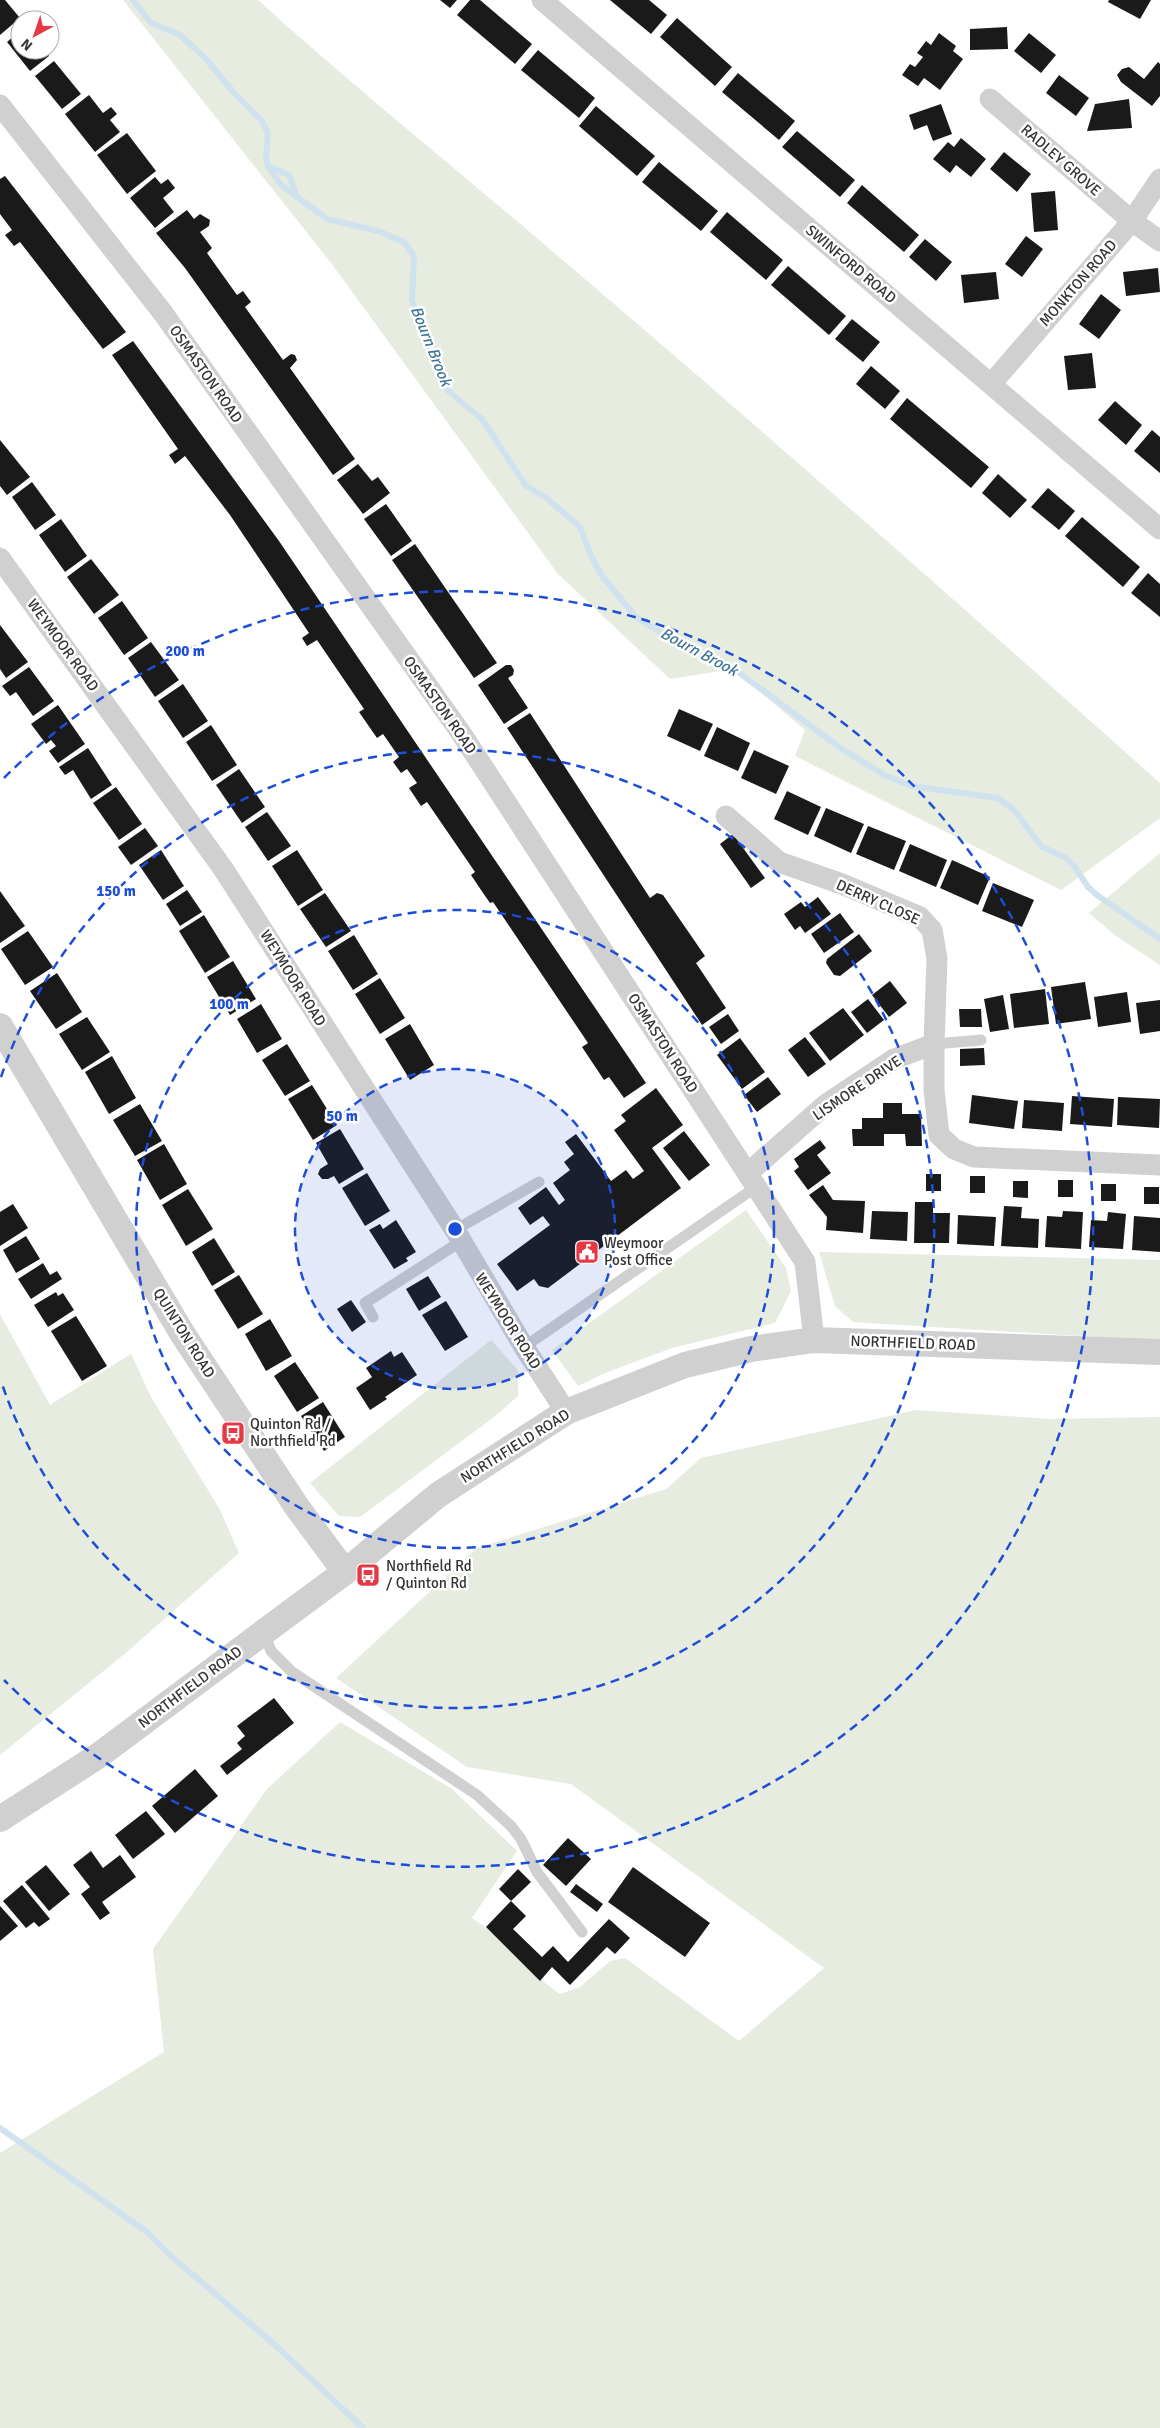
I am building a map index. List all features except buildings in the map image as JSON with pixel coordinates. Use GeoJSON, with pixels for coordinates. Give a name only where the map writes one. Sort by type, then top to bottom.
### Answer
{"type":"FeatureCollection","features":[{"type":"Feature","properties":{"kind":"street","name":"SWINFORD ROAD"},"geometry":{"type":"LineString","coordinates":[[542,0],[992,383],[1160,529]]}},
{"type":"Feature","properties":{"kind":"street","name":"RADLEY GROVE"},"geometry":{"type":"LineString","coordinates":[[990,99],[1132,222],[1160,241]]}},
{"type":"Feature","properties":{"kind":"street","name":"OSMASTON ROAD"},"geometry":{"type":"LineString","coordinates":[[0,105],[163,314],[461,733],[805,1262],[814,1340]]}},
{"type":"Feature","properties":{"kind":"street","name":"MONKTON ROAD"},"geometry":{"type":"LineString","coordinates":[[992,383],[1132,222],[1160,179]]}},
{"type":"Feature","properties":{"kind":"street","name":"WEYMOOR ROAD"},"geometry":{"type":"LineString","coordinates":[[0,558],[224,870],[457,1236],[566,1412]]}},
{"type":"Feature","properties":{"kind":"street","name":"DERRY CLOSE"},"geometry":{"type":"LineString","coordinates":[[726,816],[779,862],[842,884],[920,918],[932,930],[937,959],[934,1044]]}},
{"type":"Feature","properties":{"kind":"street","name":"QUINTON ROAD"},"geometry":{"type":"LineString","coordinates":[[0,1026],[182,1333],[297,1507],[345,1572]]}},
{"type":"Feature","properties":{"kind":"street","name":"LISMORE DRIVE"},"geometry":{"type":"LineString","coordinates":[[752,1180],[826,1104],[894,1059],[934,1044]]}},
{"type":"Feature","properties":{"kind":"street"},"geometry":{"type":"LineString","coordinates":[[934,1044],[934,1090],[939,1135],[954,1149],[974,1157],[1160,1165]]}},
{"type":"Feature","properties":{"kind":"street","name":"QUINTON ROAD"},"geometry":{"type":"LineString","coordinates":[[0,1054],[37,1086]]}},
{"type":"Feature","properties":{"kind":"street","name":"NORTHFIELD ROAD"},"geometry":{"type":"LineString","coordinates":[[0,1820],[98,1756],[345,1572],[438,1494],[566,1412],[684,1365],[751,1349],[814,1340],[1160,1352]]}},
{"type":"Feature","properties":{"kind":"lane"},"geometry":{"type":"LineString","coordinates":[[934,1044],[982,1040]]}},
{"type":"Feature","properties":{"kind":"lane"},"geometry":{"type":"LineString","coordinates":[[524,1347],[752,1180]]}},
{"type":"Feature","properties":{"kind":"lane"},"geometry":{"type":"LineString","coordinates":[[373,1317],[365,1303],[457,1236],[539,1182]]}},
{"type":"Feature","properties":{"kind":"lane"},"geometry":{"type":"LineString","coordinates":[[264,1632],[272,1651],[291,1671],[477,1795],[511,1826],[521,1839],[537,1872],[582,1932]]}},
{"type":"Feature","properties":{"kind":"shaded area"},"geometry":{"type":"Polygon","coordinates":[[[123,0],[258,0],[332,66],[711,387],[1160,783],[1160,818],[1061,890],[795,756],[805,730],[733,669],[670,679],[558,574],[331,263],[123,0]]]}},
{"type":"Feature","properties":{"kind":"shaded area"},"geometry":{"type":"Polygon","coordinates":[[[1160,853],[1160,965],[1116,936],[1089,913],[1160,853]]]}},
{"type":"Feature","properties":{"kind":"shaded area"},"geometry":{"type":"Polygon","coordinates":[[[746,1210],[786,1268],[791,1291],[775,1323],[672,1348],[605,1373],[578,1386],[552,1350],[746,1210]]]}},
{"type":"Feature","properties":{"kind":"shaded area"},"geometry":{"type":"Polygon","coordinates":[[[819,1252],[1160,1260],[1160,1341],[853,1322],[835,1306],[819,1252]]]}},
{"type":"Feature","properties":{"kind":"shaded area"},"geometry":{"type":"Polygon","coordinates":[[[0,1314],[50,1405],[131,1354],[151,1397],[219,1508],[239,1553],[127,1652],[0,1755],[0,1314]]]}},
{"type":"Feature","properties":{"kind":"shaded area"},"geometry":{"type":"Polygon","coordinates":[[[491,1340],[518,1370],[518,1396],[494,1417],[360,1517],[339,1516],[310,1483],[491,1340]]]}},
{"type":"Feature","properties":{"kind":"shaded area"},"geometry":{"type":"Polygon","coordinates":[[[916,1410],[1051,1419],[1160,1417],[1160,2428],[0,2428],[0,2153],[164,2052],[153,1949],[267,1789],[340,1722],[452,1789],[517,1851],[472,1918],[484,1926],[537,1976],[560,1994],[580,1987],[610,1961],[625,1958],[739,2041],[824,1968],[571,1784],[467,1767],[336,1678],[477,1548],[666,1489],[701,1458],[916,1410]]]}},
{"type":"Feature","properties":{"kind":"waterway","name":"Bourn Brook"},"geometry":{"type":"LineString","coordinates":[[133,0],[151,23],[180,35],[206,59],[235,94],[261,120],[268,133],[266,158],[268,166],[281,185],[327,219],[378,231],[404,242],[414,256],[412,301],[447,390],[482,419],[526,486],[544,496],[580,527],[591,556],[602,576],[636,617],[693,653],[726,663],[839,747],[884,775],[911,786],[998,798],[1014,810],[1042,847],[1065,857],[1075,867],[1088,887],[1097,895],[1160,939]]}},
{"type":"Feature","properties":{"kind":"waterway","name":"Bourn Brook"},"geometry":{"type":"LineString","coordinates":[[268,166],[289,175],[297,196]]}},
{"type":"Feature","properties":{"kind":"waterway"},"geometry":{"type":"LineString","coordinates":[[0,2128],[147,2232],[171,2256],[275,2345],[363,2428]]}},
{"type":"Feature","properties":{"kind":"place","name":"Weymoor Post Office"},"geometry":{"type":"Point","coordinates":[587,1252]}},
{"type":"Feature","properties":{"kind":"place","name":"Quinton Rd / Northfield Rd"},"geometry":{"type":"Point","coordinates":[233,1433]}},
{"type":"Feature","properties":{"kind":"place","name":"Northfield Rd / Quinton Rd"},"geometry":{"type":"Point","coordinates":[368,1575]}}]}
